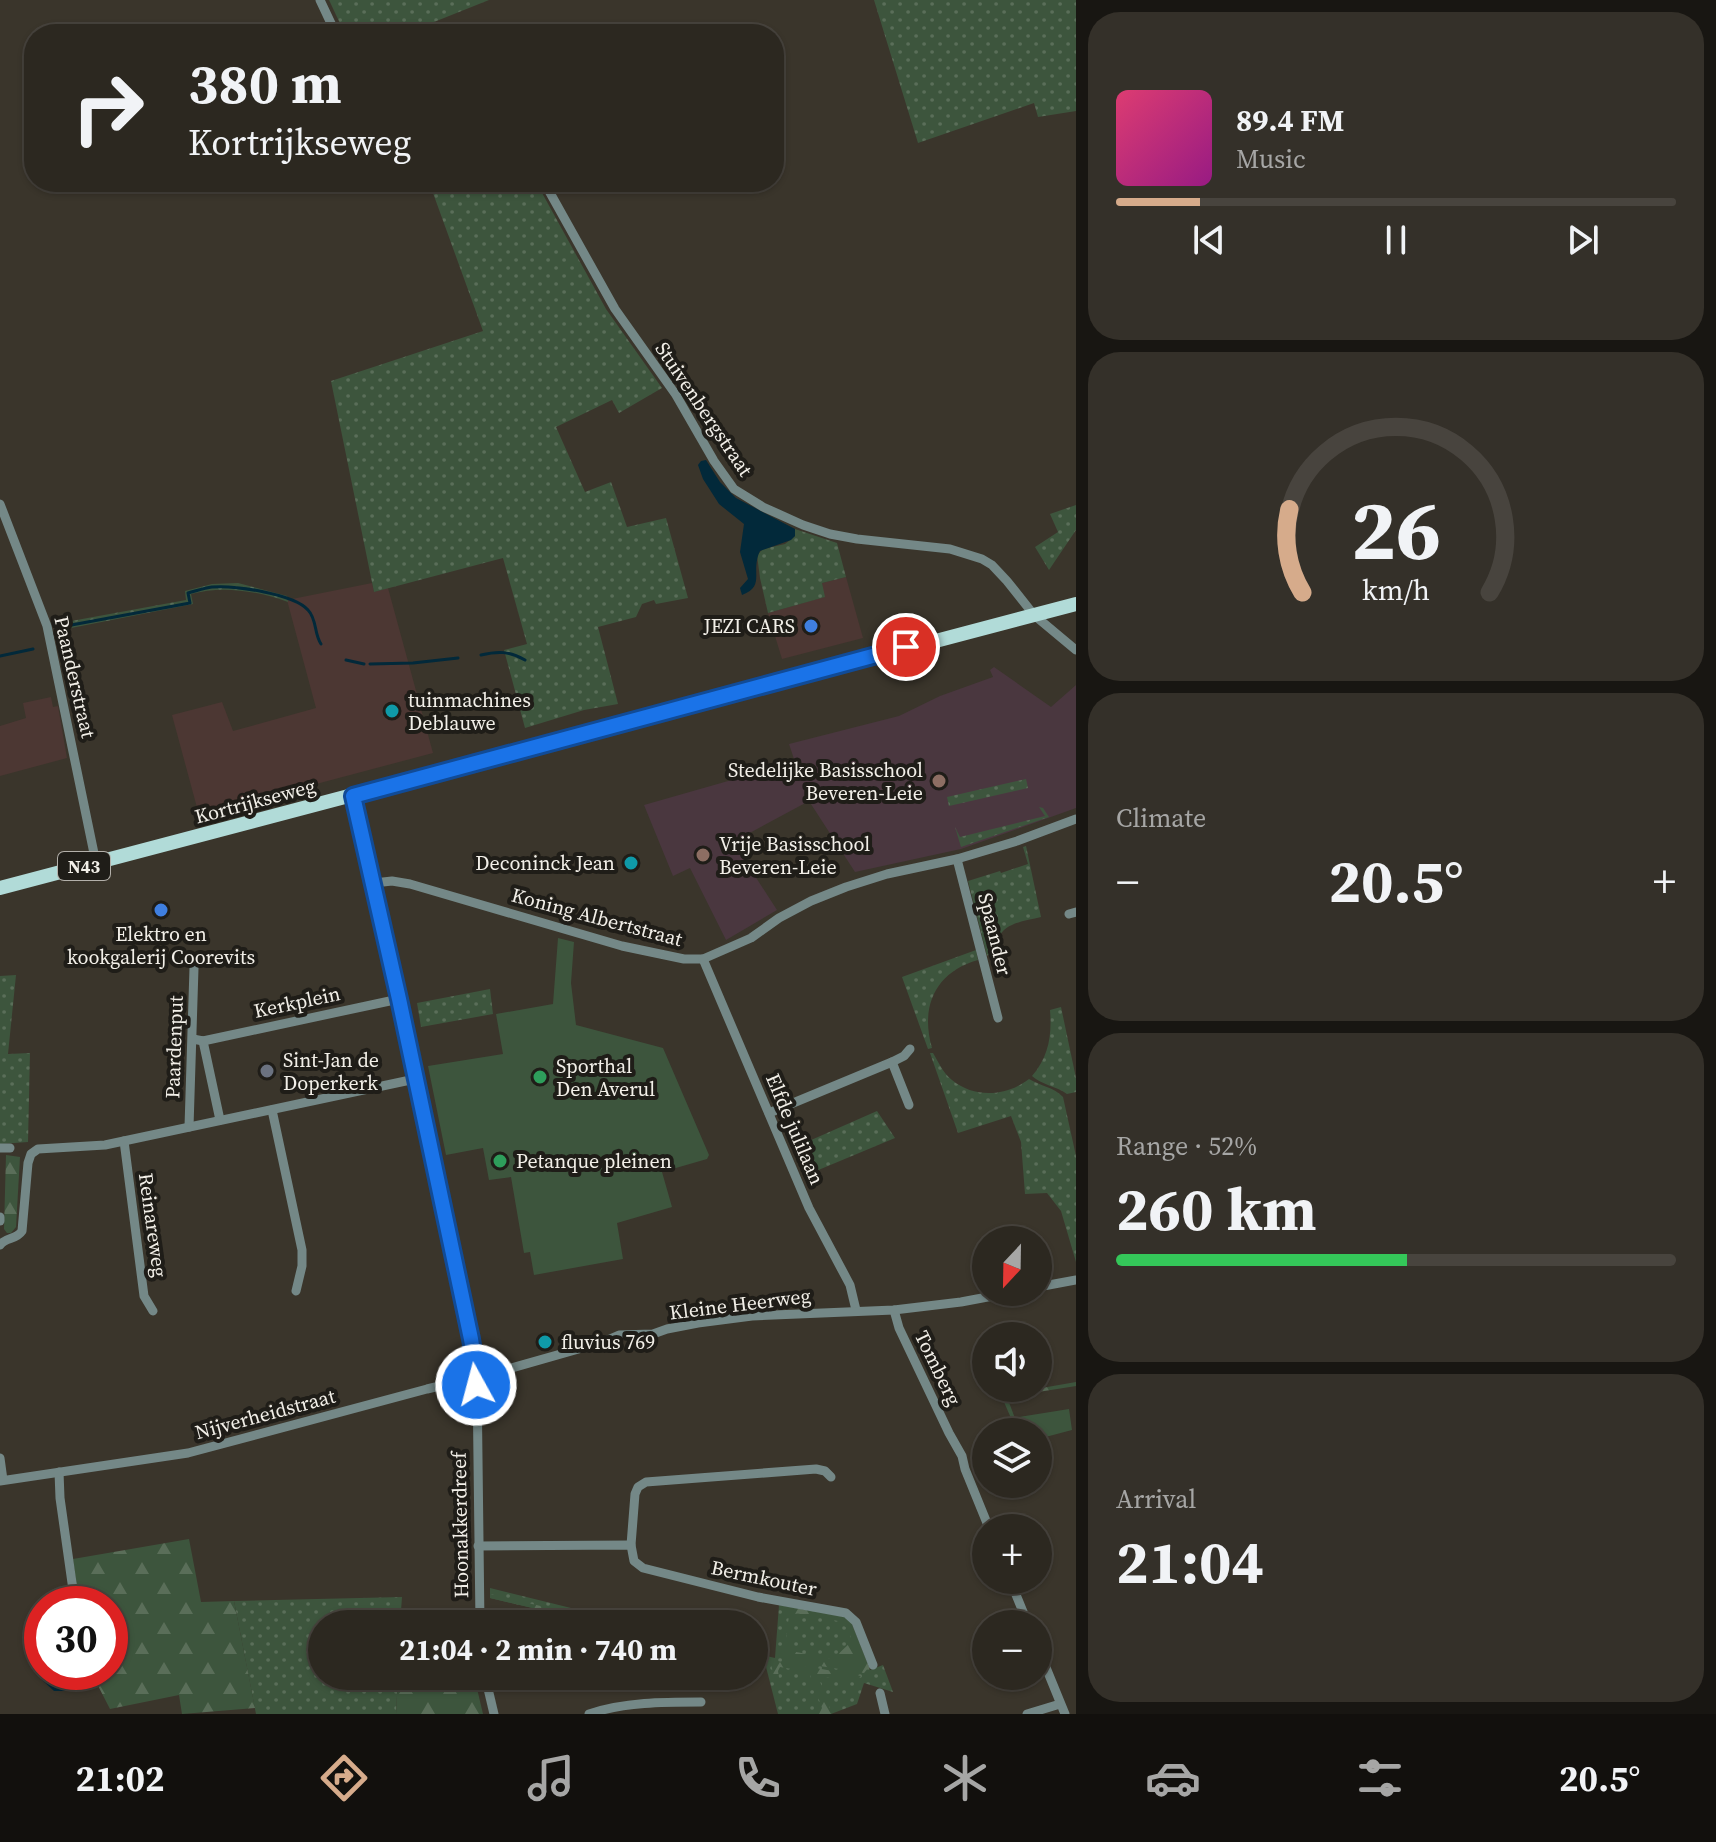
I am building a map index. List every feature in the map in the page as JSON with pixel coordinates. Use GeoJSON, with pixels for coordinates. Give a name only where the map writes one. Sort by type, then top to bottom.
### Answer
{"type":"FeatureCollection","features":[{"type":"Feature","properties":{"kind":"main road","name":"Kortrijkseweg"},"geometry":{"type":"LineString","coordinates":[[0,888],[1076,604]]}},
{"type":"Feature","properties":{"kind":"street"},"geometry":{"type":"LineString","coordinates":[[320,0],[331,24]]}},
{"type":"Feature","properties":{"kind":"street","name":"Stuivenbergstraat"},"geometry":{"type":"LineString","coordinates":[[550,192],[615,309],[676,395],[734,489],[763,507],[830,534],[950,549],[972,555],[992,565],[1034,615],[1076,650]]}},
{"type":"Feature","properties":{"kind":"street","name":"Paanderstraat"},"geometry":{"type":"LineString","coordinates":[[0,504],[47,626],[96,863]]}},
{"type":"Feature","properties":{"kind":"street","name":"Hoonakkerdreef"},"geometry":{"type":"LineString","coordinates":[[353,796],[399,999],[477,1377],[480,1610]]}},
{"type":"Feature","properties":{"kind":"street","name":"Koning Albertstraat"},"geometry":{"type":"LineString","coordinates":[[374,883],[392,881],[410,884],[622,946],[684,959],[703,959],[751,938],[779,918],[834,891],[887,874],[957,859],[1076,819]]}},
{"type":"Feature","properties":{"kind":"street","name":"Spaander"},"geometry":{"type":"LineString","coordinates":[[957,859],[998,1018]]}},
{"type":"Feature","properties":{"kind":"street","name":"Elfde julilaan"},"geometry":{"type":"LineString","coordinates":[[703,959],[809,1208],[850,1285],[856,1310]]}},
{"type":"Feature","properties":{"kind":"street","name":"Paardenput"},"geometry":{"type":"LineString","coordinates":[[189,1127],[198,1040],[194,968]]}},
{"type":"Feature","properties":{"kind":"street","name":"Kerkplein"},"geometry":{"type":"LineString","coordinates":[[198,1040],[399,999]]}},
{"type":"Feature","properties":{"kind":"street"},"geometry":{"type":"LineString","coordinates":[[198,1040],[220,1120]]}},
{"type":"Feature","properties":{"kind":"street"},"geometry":{"type":"LineString","coordinates":[[769,1113],[892,1062],[910,1049]]}},
{"type":"Feature","properties":{"kind":"street"},"geometry":{"type":"LineString","coordinates":[[892,1062],[909,1105]]}},
{"type":"Feature","properties":{"kind":"street"},"geometry":{"type":"LineString","coordinates":[[1,1240],[19,1235],[22,1229],[27,1166],[31,1154],[38,1149],[105,1145],[415,1079]]}},
{"type":"Feature","properties":{"kind":"street"},"geometry":{"type":"LineString","coordinates":[[272,1110],[302,1250],[296,1291]]}},
{"type":"Feature","properties":{"kind":"street","name":"Reinareweg"},"geometry":{"type":"LineString","coordinates":[[124,1141],[144,1296],[153,1311]]}},
{"type":"Feature","properties":{"kind":"street"},"geometry":{"type":"LineString","coordinates":[[1052,1284],[1076,1280]]}},
{"type":"Feature","properties":{"kind":"street","name":"Kleine Heerweg"},"geometry":{"type":"LineString","coordinates":[[477,1377],[619,1335],[653,1334],[698,1323],[752,1316],[894,1310],[972,1300]]}},
{"type":"Feature","properties":{"kind":"street","name":"Tomberg"},"geometry":{"type":"LineString","coordinates":[[894,1310],[899,1328],[962,1456],[983,1514]]}},
{"type":"Feature","properties":{"kind":"street","name":"Nijverheidstraat"},"geometry":{"type":"LineString","coordinates":[[1,1480],[188,1453],[477,1377]]}},
{"type":"Feature","properties":{"kind":"street"},"geometry":{"type":"LineString","coordinates":[[0,1458],[1,1480]]}},
{"type":"Feature","properties":{"kind":"street"},"geometry":{"type":"LineString","coordinates":[[478,1546],[631,1545],[635,1494],[638,1487],[646,1482],[816,1469],[825,1471],[831,1477]]}},
{"type":"Feature","properties":{"kind":"street"},"geometry":{"type":"LineString","coordinates":[[59,1472],[72,1586]]}},
{"type":"Feature","properties":{"kind":"street","name":"Bermkouter"},"geometry":{"type":"LineString","coordinates":[[631,1545],[634,1561],[643,1568],[758,1597],[846,1613],[856,1622],[873,1665]]}},
{"type":"Feature","properties":{"kind":"street"},"geometry":{"type":"LineString","coordinates":[[1052,1684],[1065,1714]]}},
{"type":"Feature","properties":{"kind":"street"},"geometry":{"type":"LineString","coordinates":[[488,1690],[494,1714]]}},
{"type":"Feature","properties":{"kind":"street"},"geometry":{"type":"LineString","coordinates":[[880,1693],[885,1714]]}},
{"type":"Feature","properties":{"kind":"street"},"geometry":{"type":"LineString","coordinates":[[589,1714],[618,1707],[701,1702]]}},
{"type":"Feature","properties":{"kind":"street"},"geometry":{"type":"LineString","coordinates":[[1027,1714],[1060,1704]]}},
{"type":"Feature","properties":{"kind":"shaded area"},"geometry":{"type":"Polygon","coordinates":[[[846,577],[863,638],[782,659],[768,613],[824,597],[822,583],[846,577]]]}},
{"type":"Feature","properties":{"kind":"shaded area"},"geometry":{"type":"Polygon","coordinates":[[[372,583],[374,592],[388,588],[433,753],[199,815],[172,715],[222,702],[233,731],[316,708],[287,600],[372,583]]]}},
{"type":"Feature","properties":{"kind":"shaded area","name":"Stedelijke Basisschool Beveren-Leie"},"geometry":{"type":"Polygon","coordinates":[[[994,667],[1051,707],[1076,685],[1076,808],[961,849],[855,872],[809,801],[733,842],[777,910],[726,940],[690,868],[673,876],[644,805],[795,762],[789,744],[899,716],[940,696],[993,677],[990,670],[994,667]]]}},
{"type":"Feature","properties":{"kind":"shaded area"},"geometry":{"type":"Polygon","coordinates":[[[51,697],[53,707],[58,706],[67,758],[0,776],[0,726],[26,718],[23,703],[51,697]]]}},
{"type":"Feature","properties":{"kind":"green space"},"geometry":{"type":"Polygon","coordinates":[[[329,0],[489,0],[429,24],[340,24],[329,0]]]}},
{"type":"Feature","properties":{"kind":"green space"},"geometry":{"type":"Polygon","coordinates":[[[874,0],[1076,0],[1076,111],[1038,117],[1034,103],[918,143],[874,0]]]}},
{"type":"Feature","properties":{"kind":"green space"},"geometry":{"type":"Polygon","coordinates":[[[433,192],[542,192],[606,309],[662,388],[619,413],[612,400],[556,427],[585,492],[611,482],[627,527],[666,518],[688,598],[656,604],[654,600],[642,604],[636,617],[598,627],[618,704],[584,710],[525,728],[504,650],[527,644],[503,558],[374,592],[331,381],[483,331],[433,192]]]}},
{"type":"Feature","properties":{"kind":"green space"},"geometry":{"type":"Polygon","coordinates":[[[1076,505],[1076,530],[1049,570],[1035,547],[1058,532],[1050,514],[1076,505]]]}},
{"type":"Feature","properties":{"kind":"green space"},"geometry":{"type":"Polygon","coordinates":[[[795,529],[837,543],[846,577],[822,583],[825,597],[768,613],[757,555],[763,549],[785,544],[795,536],[795,529]]]}},
{"type":"Feature","properties":{"kind":"green space"},"geometry":{"type":"Polygon","coordinates":[[[238,583],[287,596],[288,602],[240,590],[203,591],[191,594],[193,604],[66,629],[66,622],[186,600],[185,591],[212,584],[238,583]]]}},
{"type":"Feature","properties":{"kind":"green space"},"geometry":{"type":"Polygon","coordinates":[[[1026,779],[1028,788],[949,806],[947,797],[1026,779]]]}},
{"type":"Feature","properties":{"kind":"green space"},"geometry":{"type":"Polygon","coordinates":[[[1039,807],[1049,817],[961,847],[955,827],[960,837],[1045,816],[1039,807]]]}},
{"type":"Feature","properties":{"kind":"green space"},"geometry":{"type":"Polygon","coordinates":[[[1026,846],[1041,917],[1016,923],[1006,929],[987,956],[968,881],[1028,864],[1023,847],[1026,846]]]}},
{"type":"Feature","properties":{"kind":"green space"},"geometry":{"type":"Polygon","coordinates":[[[558,938],[574,942],[571,983],[576,1025],[663,1048],[709,1155],[707,1159],[662,1172],[672,1207],[617,1223],[623,1259],[534,1275],[530,1252],[524,1253],[511,1177],[489,1180],[483,1148],[446,1155],[428,1066],[503,1054],[496,1014],[553,1004],[558,938]]]}},
{"type":"Feature","properties":{"kind":"green space"},"geometry":{"type":"Polygon","coordinates":[[[976,950],[978,960],[951,973],[934,993],[928,1019],[932,1048],[928,1049],[902,977],[976,950]]]}},
{"type":"Feature","properties":{"kind":"green space"},"geometry":{"type":"Polygon","coordinates":[[[16,975],[8,1054],[30,1053],[28,1142],[0,1144],[0,976],[16,975]]]}},
{"type":"Feature","properties":{"kind":"green space"},"geometry":{"type":"Polygon","coordinates":[[[490,989],[493,1014],[421,1027],[417,1003],[490,989]]]}},
{"type":"Feature","properties":{"kind":"green space"},"geometry":{"type":"Polygon","coordinates":[[[1061,1007],[1076,1078],[1076,1092],[1067,1094],[1032,1076],[1048,1045],[1050,1010],[1061,1007]]]}},
{"type":"Feature","properties":{"kind":"green space"},"geometry":{"type":"Polygon","coordinates":[[[930,1053],[949,1077],[971,1090],[1001,1092],[1029,1079],[1063,1097],[1076,1156],[1076,1262],[1061,1211],[1047,1193],[1025,1194],[1021,1142],[1011,1116],[958,1133],[930,1053]]]}},
{"type":"Feature","properties":{"kind":"green space"},"geometry":{"type":"Polygon","coordinates":[[[877,1111],[895,1138],[804,1176],[793,1148],[877,1111]]]}},
{"type":"Feature","properties":{"kind":"green space"},"geometry":{"type":"Polygon","coordinates":[[[6,1155],[20,1157],[16,1227],[11,1233],[4,1229],[6,1155]]]}},
{"type":"Feature","properties":{"kind":"green space"},"geometry":{"type":"Polygon","coordinates":[[[1076,1382],[1076,1386],[1052,1390],[1052,1386],[1076,1382]]]}},
{"type":"Feature","properties":{"kind":"green space"},"geometry":{"type":"Polygon","coordinates":[[[1004,1402],[1009,1402],[1015,1418],[1011,1418],[1004,1402]]]}},
{"type":"Feature","properties":{"kind":"green space"},"geometry":{"type":"Polygon","coordinates":[[[1069,1409],[1072,1430],[1052,1435],[1052,1418],[1019,1417],[1069,1409]]]}},
{"type":"Feature","properties":{"kind":"green space"},"geometry":{"type":"Polygon","coordinates":[[[189,1539],[201,1602],[234,1601],[255,1708],[182,1714],[179,1695],[110,1709],[100,1690],[128,1690],[128,1586],[77,1586],[73,1559],[189,1539]]]}},
{"type":"Feature","properties":{"kind":"green space"},"geometry":{"type":"Polygon","coordinates":[[[490,1588],[579,1610],[541,1610],[490,1598],[490,1588]]]}},
{"type":"Feature","properties":{"kind":"green space"},"geometry":{"type":"Polygon","coordinates":[[[490,1594],[557,1610],[541,1610],[490,1598],[490,1594]]]}},
{"type":"Feature","properties":{"kind":"green space"},"geometry":{"type":"Polygon","coordinates":[[[402,1597],[401,1610],[308,1610],[308,1690],[397,1690],[396,1714],[256,1714],[234,1601],[402,1597]]]}},
{"type":"Feature","properties":{"kind":"green space"},"geometry":{"type":"Polygon","coordinates":[[[779,1605],[845,1617],[851,1622],[870,1670],[883,1665],[893,1692],[864,1683],[857,1704],[831,1714],[778,1714],[768,1675],[768,1656],[775,1658],[779,1605]]]}},
{"type":"Feature","properties":{"kind":"green space"},"geometry":{"type":"Polygon","coordinates":[[[790,1607],[848,1618],[869,1667],[864,1673],[789,1661],[784,1656],[790,1607]],[[795,1613],[791,1651],[833,1659],[852,1641],[848,1629],[838,1621],[795,1613]]]}},
{"type":"Feature","properties":{"kind":"green space"},"geometry":{"type":"Polygon","coordinates":[[[768,1659],[861,1676],[855,1682],[818,1676],[832,1714],[819,1714],[822,1708],[809,1672],[780,1667],[780,1685],[776,1686],[768,1659]]]}},
{"type":"Feature","properties":{"kind":"green space"},"geometry":{"type":"Polygon","coordinates":[[[397,1690],[477,1690],[483,1714],[396,1714],[397,1690]]]}},
{"type":"Feature","properties":{"kind":"water"},"geometry":{"type":"Polygon","coordinates":[[[706,460],[720,482],[736,498],[795,529],[791,540],[760,551],[756,583],[742,595],[740,588],[748,579],[740,552],[744,524],[719,504],[703,479],[698,465],[706,460]]]}},
{"type":"Feature","properties":{"kind":"waterway"},"geometry":{"type":"LineString","coordinates":[[66,626],[190,603],[188,593],[222,587],[277,595],[301,604],[311,614],[321,644]]}},
{"type":"Feature","properties":{"kind":"waterway"},"geometry":{"type":"LineString","coordinates":[[0,656],[33,649]]}},
{"type":"Feature","properties":{"kind":"waterway"},"geometry":{"type":"LineString","coordinates":[[481,655],[503,653],[525,660]]}},
{"type":"Feature","properties":{"kind":"waterway"},"geometry":{"type":"LineString","coordinates":[[370,664],[458,658]]}},
{"type":"Feature","properties":{"kind":"waterway"},"geometry":{"type":"LineString","coordinates":[[346,660],[364,664]]}},
{"type":"Feature","properties":{"kind":"place","name":"JEZI CARS"},"geometry":{"type":"Point","coordinates":[811,626]}},
{"type":"Feature","properties":{"kind":"place","name":"tuinmachines Deblauwe"},"geometry":{"type":"Point","coordinates":[392,711]}},
{"type":"Feature","properties":{"kind":"place","name":"Stedelijke Basisschool Beveren-Leie"},"geometry":{"type":"Point","coordinates":[939,781]}},
{"type":"Feature","properties":{"kind":"place","name":"Vrije Basisschool Beveren-Leie"},"geometry":{"type":"Point","coordinates":[703,855]}},
{"type":"Feature","properties":{"kind":"place","name":"Deconinck Jean"},"geometry":{"type":"Point","coordinates":[631,863]}},
{"type":"Feature","properties":{"kind":"place","name":"Elektro en kookgalerij Coorevits"},"geometry":{"type":"Point","coordinates":[161,910]}},
{"type":"Feature","properties":{"kind":"place","name":"Sint-Jan de Doperkerk"},"geometry":{"type":"Point","coordinates":[267,1071]}},
{"type":"Feature","properties":{"kind":"place","name":"Sporthal Den Averul"},"geometry":{"type":"Point","coordinates":[540,1077]}},
{"type":"Feature","properties":{"kind":"place","name":"Petanque pleinen"},"geometry":{"type":"Point","coordinates":[500,1161]}},
{"type":"Feature","properties":{"kind":"place","name":"fluvius 769"},"geometry":{"type":"Point","coordinates":[545,1342]}},
{"type":"Feature","properties":{"kind":"route"},"geometry":{"type":"LineString","coordinates":[[476,1385],[471,1339],[353,796],[906,647]]}}]}
